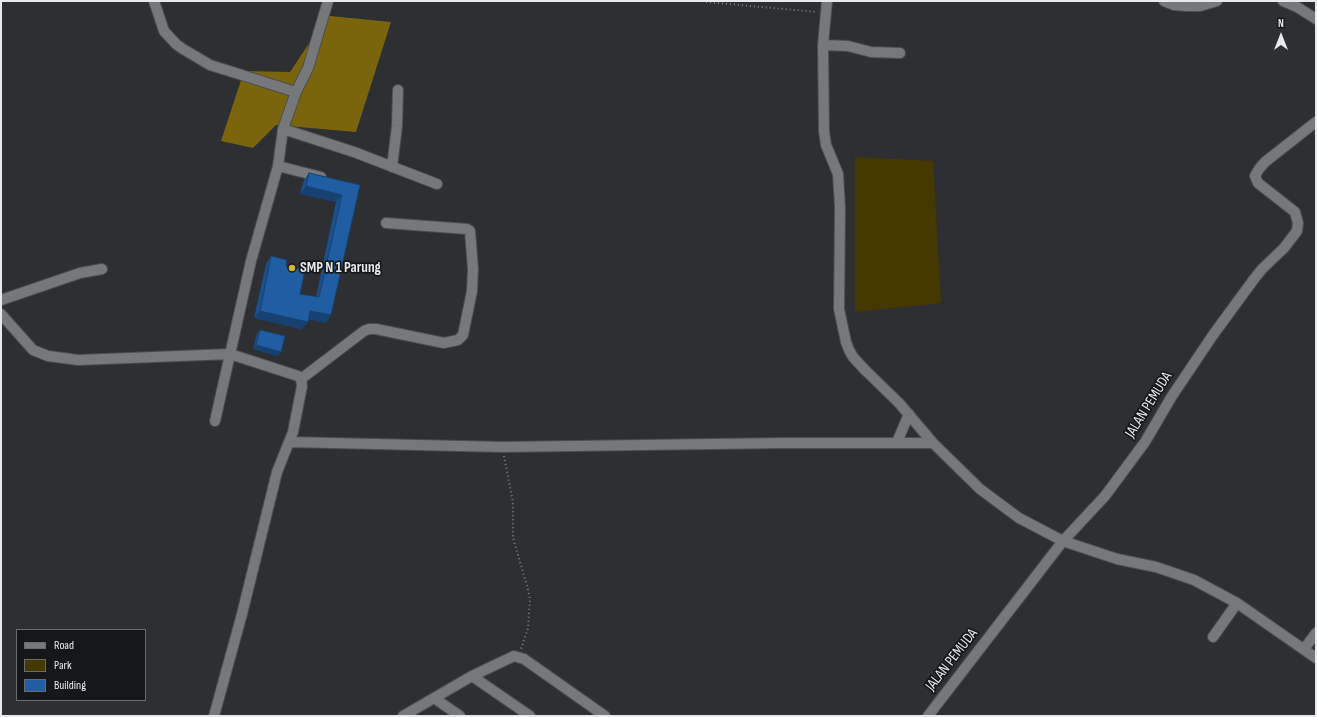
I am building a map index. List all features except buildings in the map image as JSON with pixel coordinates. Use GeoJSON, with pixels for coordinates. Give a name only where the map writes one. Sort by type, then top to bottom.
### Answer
{"type":"FeatureCollection","features":[{"type":"Feature","properties":{"kind":"street"},"geometry":{"type":"LineString","coordinates":[[154,1],[164,31],[183,49],[210,65],[296,92]]}},
{"type":"Feature","properties":{"kind":"street"},"geometry":{"type":"LineString","coordinates":[[215,421],[256,240],[278,166],[283,130],[296,92],[308,68],[328,1]]}},
{"type":"Feature","properties":{"kind":"street"},"geometry":{"type":"LineString","coordinates":[[827,1],[823,45],[824,131],[826,145],[838,174],[841,260],[839,308],[849,350],[858,363],[900,403],[933,443],[989,497],[1033,526],[1064,541],[1117,559],[1156,567],[1194,580],[1237,604],[1316,658]]}},
{"type":"Feature","properties":{"kind":"street"},"geometry":{"type":"LineString","coordinates":[[1164,1],[1174,5],[1187,4],[1200,6],[1217,1]]}},
{"type":"Feature","properties":{"kind":"street"},"geometry":{"type":"LineString","coordinates":[[1282,1],[1297,7],[1316,19]]}},
{"type":"Feature","properties":{"kind":"street"},"geometry":{"type":"LineString","coordinates":[[823,45],[848,46],[870,52],[900,53]]}},
{"type":"Feature","properties":{"kind":"street"},"geometry":{"type":"LineString","coordinates":[[392,167],[397,126],[398,90]]}},
{"type":"Feature","properties":{"kind":"street","name":"JALAN PEMUDA"},"geometry":{"type":"LineString","coordinates":[[928,716],[1064,541],[1105,496],[1145,442],[1172,396],[1213,335],[1254,279],[1284,248],[1297,231],[1298,223],[1294,212],[1258,183],[1255,176],[1265,162],[1316,122]]}},
{"type":"Feature","properties":{"kind":"street"},"geometry":{"type":"LineString","coordinates":[[283,130],[354,152],[437,184]]}},
{"type":"Feature","properties":{"kind":"street"},"geometry":{"type":"LineString","coordinates":[[278,166],[333,180]]}},
{"type":"Feature","properties":{"kind":"street"},"geometry":{"type":"LineString","coordinates":[[301,379],[364,331],[369,329],[376,329],[444,343],[458,340],[463,335],[472,291],[473,269],[470,231],[467,229],[386,223]]}},
{"type":"Feature","properties":{"kind":"street"},"geometry":{"type":"LineString","coordinates":[[1,300],[80,273],[102,269]]}},
{"type":"Feature","properties":{"kind":"street"},"geometry":{"type":"LineString","coordinates":[[1,314],[34,350],[44,355],[78,360],[230,354],[298,376],[301,379],[302,386],[290,442],[276,472],[242,614],[214,716]]}},
{"type":"Feature","properties":{"kind":"street"},"geometry":{"type":"LineString","coordinates":[[897,442],[909,414]]}},
{"type":"Feature","properties":{"kind":"street"},"geometry":{"type":"LineString","coordinates":[[290,442],[503,447],[897,442],[933,443]]}},
{"type":"Feature","properties":{"kind":"street"},"geometry":{"type":"LineString","coordinates":[[1213,638],[1237,604]]}},
{"type":"Feature","properties":{"kind":"street"},"geometry":{"type":"LineString","coordinates":[[1304,649],[1316,634]]}},
{"type":"Feature","properties":{"kind":"street"},"geometry":{"type":"LineString","coordinates":[[402,716],[508,657],[518,657],[524,659],[605,716]]}},
{"type":"Feature","properties":{"kind":"street"},"geometry":{"type":"LineString","coordinates":[[472,676],[530,716]]}},
{"type":"Feature","properties":{"kind":"street"},"geometry":{"type":"LineString","coordinates":[[434,698],[460,716]]}},
{"type":"Feature","properties":{"kind":"path"},"geometry":{"type":"LineString","coordinates":[[706,2],[826,12]]}},
{"type":"Feature","properties":{"kind":"path"},"geometry":{"type":"LineString","coordinates":[[503,447],[513,503],[512,538],[530,599],[528,628],[518,657]]}},
{"type":"Feature","properties":{"kind":"green space"},"geometry":{"type":"Polygon","coordinates":[[[855,157],[933,161],[941,303],[855,312],[855,157]]]}},
{"type":"Feature","properties":{"kind":"shaded area"},"geometry":{"type":"Polygon","coordinates":[[[320,15],[391,22],[356,132],[276,125],[253,148],[221,141],[244,71],[290,72],[314,36],[320,15]]]}},
{"type":"Feature","properties":{"kind":"place","name":"SMP N 1 Parung"},"geometry":{"type":"Point","coordinates":[292,268]}}]}
